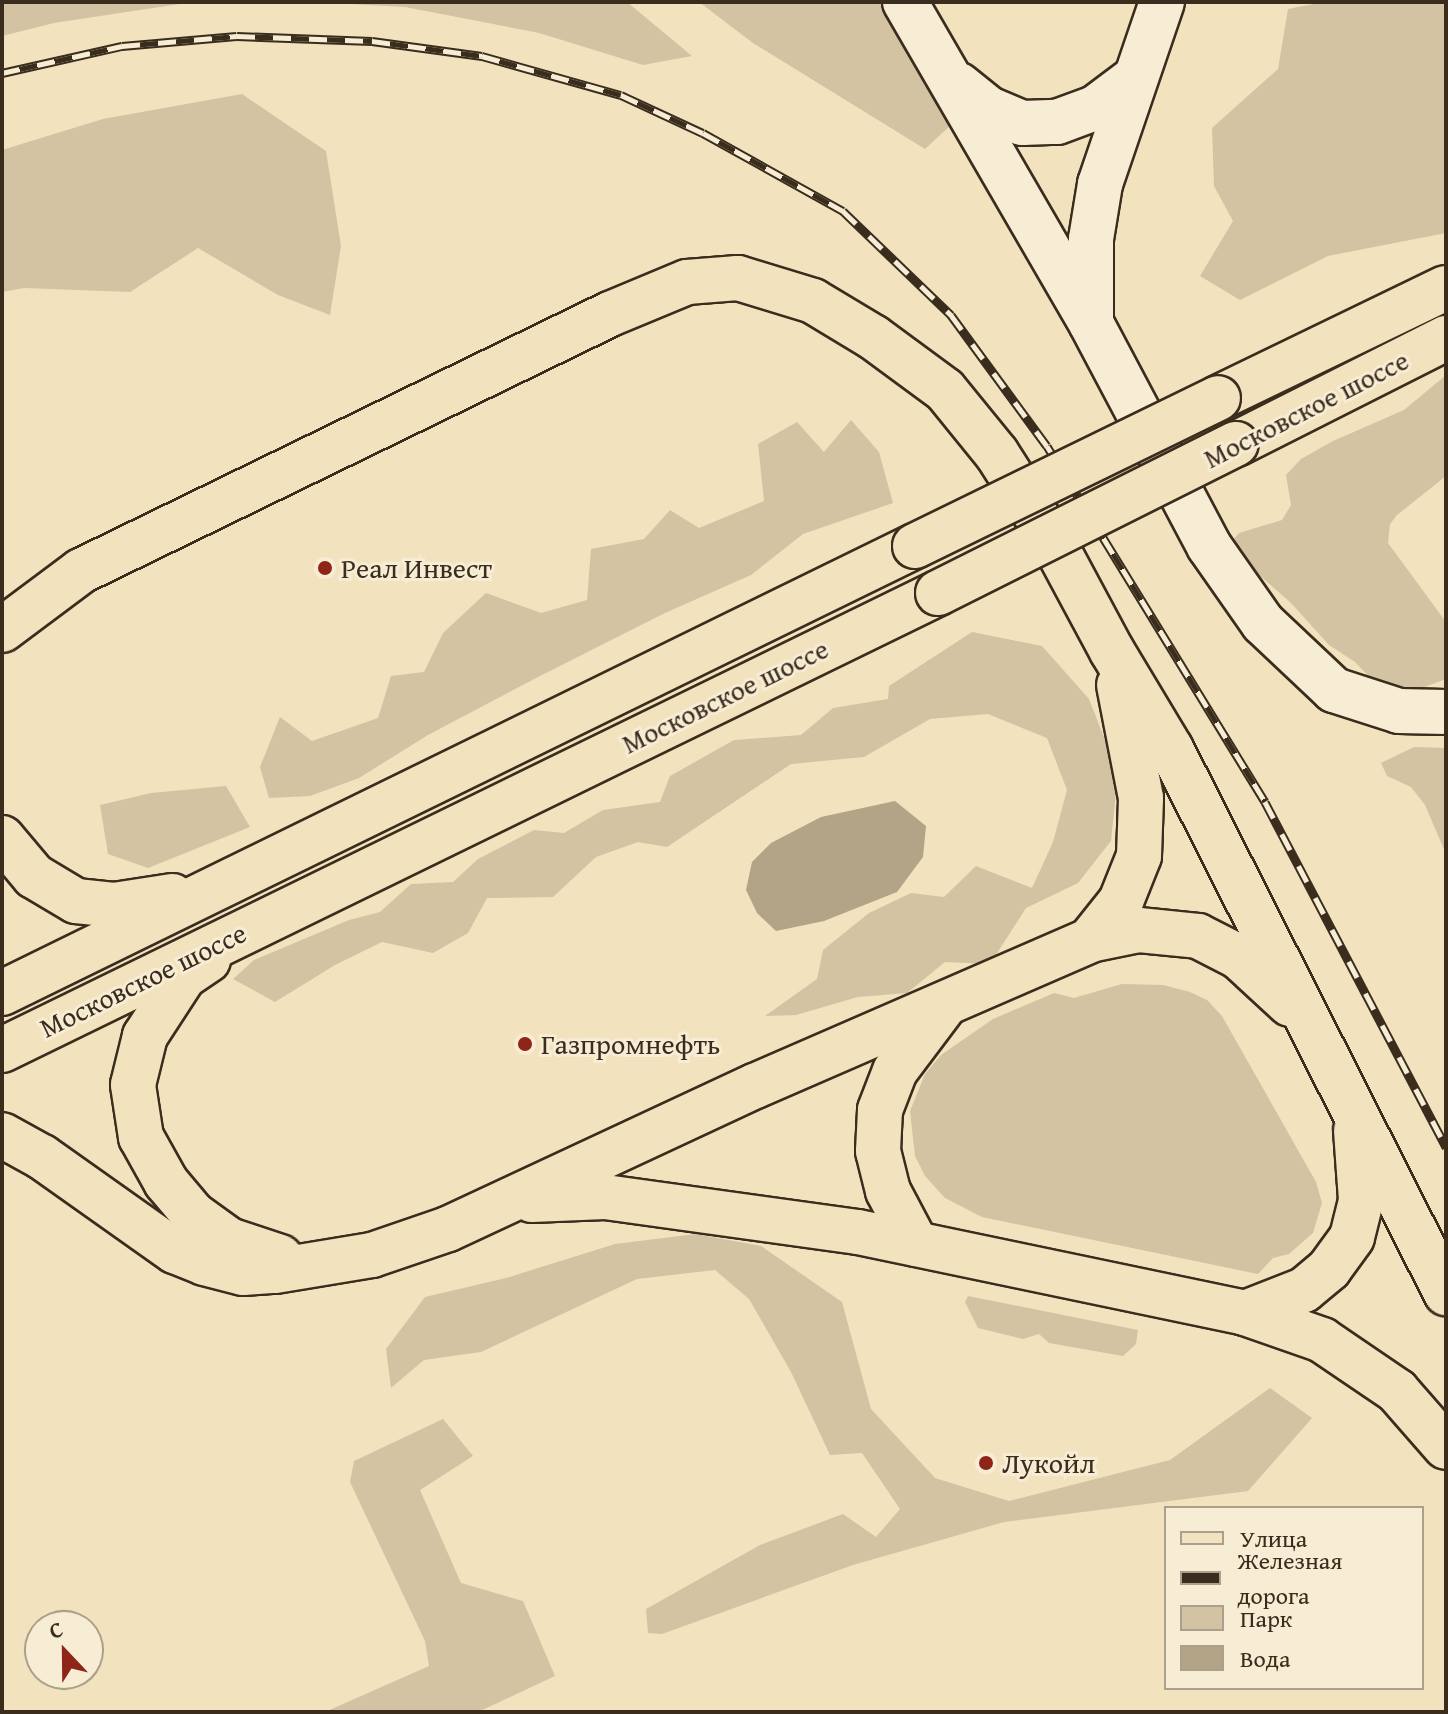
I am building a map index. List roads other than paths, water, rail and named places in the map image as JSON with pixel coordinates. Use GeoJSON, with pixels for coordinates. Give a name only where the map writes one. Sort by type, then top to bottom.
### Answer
{"type":"FeatureCollection","features":[{"type":"Feature","properties":{"kind":"main road"},"geometry":{"type":"LineString","coordinates":[[905,2],[1091,323],[1209,546],[1263,623],[1334,690],[1399,711],[1446,712]]}},
{"type":"Feature","properties":{"kind":"main road"},"geometry":{"type":"LineString","coordinates":[[1091,323],[1091,239],[1100,184],[1162,2]]}},
{"type":"Feature","properties":{"kind":"main road"},"geometry":{"type":"LineString","coordinates":[[951,79],[989,109],[1022,123],[1057,122],[1095,108],[1135,78]]}},
{"type":"Feature","properties":{"kind":"main road"},"geometry":{"type":"LineString","coordinates":[[4,631],[81,571],[610,314],[687,282],[738,278],[813,301],[873,337],[945,390],[997,454],[1038,518],[1171,749],[1446,1293]]}},
{"type":"Feature","properties":{"kind":"main road","name":"Московское шоссе"},"geometry":{"type":"LineString","coordinates":[[2,993],[1446,288]]}},
{"type":"Feature","properties":{"kind":"main road","name":"Московское шоссе"},"geometry":{"type":"LineString","coordinates":[[2,1050],[938,593],[1446,338]]}},
{"type":"Feature","properties":{"kind":"main road"},"geometry":{"type":"LineString","coordinates":[[1090,940],[1121,901],[1139,856],[1141,798],[1112,651]]}},
{"type":"Feature","properties":{"kind":"main road"},"geometry":{"type":"LineString","coordinates":[[2,838],[34,876],[76,901],[114,905],[165,899],[261,866]]}},
{"type":"Feature","properties":{"kind":"main road"},"geometry":{"type":"LineString","coordinates":[[276,914],[184,976],[145,1036],[133,1085],[141,1137],[166,1182],[193,1214],[229,1240],[301,1264]]}},
{"type":"Feature","properties":{"kind":"main road"},"geometry":{"type":"LineString","coordinates":[[2,1135],[42,1157],[113,1209],[189,1257],[243,1273],[275,1271],[301,1264],[372,1255],[448,1229],[514,1201],[755,1086],[1090,940],[1139,930],[1198,936],[1239,957],[1307,1019]]}},
{"type":"Feature","properties":{"kind":"main road"},"geometry":{"type":"LineString","coordinates":[[916,1244],[888,1191],[878,1151],[880,1110],[895,1071],[945,1005]]}},
{"type":"Feature","properties":{"kind":"main road"},"geometry":{"type":"LineString","coordinates":[[1245,1313],[1304,1290],[1329,1269],[1352,1237],[1361,1200],[1355,1112]]}},
{"type":"Feature","properties":{"kind":"main road"},"geometry":{"type":"LineString","coordinates":[[514,1201],[605,1197],[696,1207],[916,1244],[1245,1313],[1322,1340],[1397,1391],[1446,1447]]}},
{"type":"Feature","properties":{"kind":"water"},"geometry":{"type":"Polygon","coordinates":[[[895,801],[926,826],[923,857],[897,892],[824,921],[776,931],[757,913],[746,890],[752,862],[771,843],[821,817],[895,801]]]}},
{"type":"Feature","properties":{"kind":"railway"},"geometry":{"type":"LineString","coordinates":[[2,73],[122,46],[237,36],[372,41],[482,56],[621,95],[703,133],[843,211],[951,315],[1047,446],[1265,802],[1446,1147]]}},
{"type":"Feature","properties":{"kind":"place","name":"Реал Инвест"},"geometry":{"type":"Point","coordinates":[325,568]}},
{"type":"Feature","properties":{"kind":"place","name":"Газпромнефть"},"geometry":{"type":"Point","coordinates":[525,1044]}},
{"type":"Feature","properties":{"kind":"place","name":"Лукойл"},"geometry":{"type":"Point","coordinates":[986,1463]}}]}
